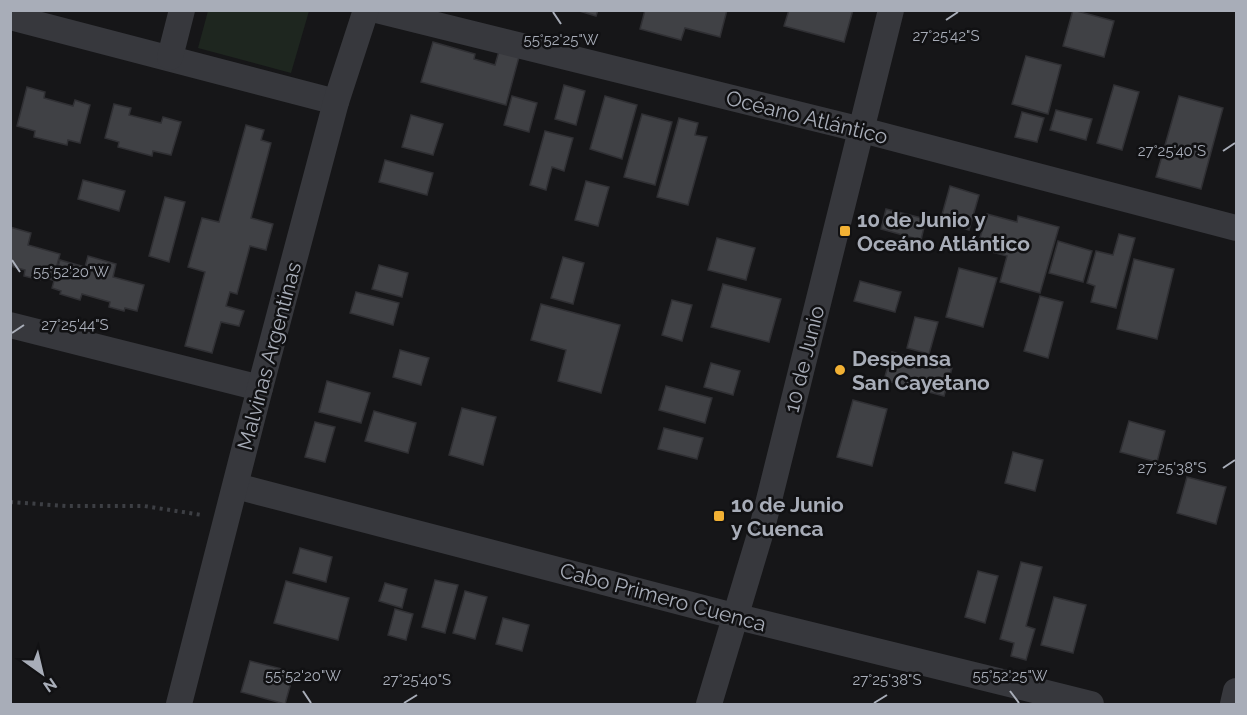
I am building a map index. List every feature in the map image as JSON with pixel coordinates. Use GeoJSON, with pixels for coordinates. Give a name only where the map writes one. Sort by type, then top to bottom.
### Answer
{"type":"FeatureCollection","features":[{"type":"Feature","properties":{"kind":"street"},"geometry":{"type":"LineString","coordinates":[[170,57],[182,10]]}},
{"type":"Feature","properties":{"kind":"street","name":"Malvinas Argentinas"},"geometry":{"type":"LineString","coordinates":[[179,705],[336,102],[366,10]]}},
{"type":"Feature","properties":{"kind":"street","name":"Océano Atlántico"},"geometry":{"type":"LineString","coordinates":[[376,10],[862,130],[1236,228]]}},
{"type":"Feature","properties":{"kind":"street","name":"10 de Junio"},"geometry":{"type":"LineString","coordinates":[[709,705],[762,528],[891,10]]}},
{"type":"Feature","properties":{"kind":"street"},"geometry":{"type":"LineString","coordinates":[[10,17],[336,102]]}},
{"type":"Feature","properties":{"kind":"street"},"geometry":{"type":"LineString","coordinates":[[10,325],[260,388]]}},
{"type":"Feature","properties":{"kind":"street","name":"Cabo Primero Cuenca"},"geometry":{"type":"LineString","coordinates":[[236,486],[734,616],[1091,705]]}},
{"type":"Feature","properties":{"kind":"street"},"geometry":{"type":"LineString","coordinates":[[1233,705],[1236,691]]}},
{"type":"Feature","properties":{"kind":"path"},"geometry":{"type":"LineString","coordinates":[[10,502],[66,506],[144,506],[226,519]]}},
{"type":"Feature","properties":{"kind":"shaded area"},"geometry":{"type":"Polygon","coordinates":[[[208,11],[309,11],[291,73],[198,48],[208,11]]]}},
{"type":"Feature","properties":{"kind":"building"},"geometry":{"type":"Polygon","coordinates":[[[576,10],[598,10],[596,16],[576,10]]]}},
{"type":"Feature","properties":{"kind":"building"},"geometry":{"type":"Polygon","coordinates":[[[645,10],[727,10],[720,37],[685,28],[681,40],[640,29],[645,10]]]}},
{"type":"Feature","properties":{"kind":"building"},"geometry":{"type":"Polygon","coordinates":[[[789,10],[853,10],[844,42],[784,26],[789,10]]]}},
{"type":"Feature","properties":{"kind":"building"},"geometry":{"type":"Polygon","coordinates":[[[1073,10],[1114,21],[1104,57],[1063,46],[1073,10]]]}},
{"type":"Feature","properties":{"kind":"building"},"geometry":{"type":"Polygon","coordinates":[[[433,42],[475,54],[474,59],[495,65],[499,51],[519,57],[506,105],[421,82],[433,42]]]}},
{"type":"Feature","properties":{"kind":"building"},"geometry":{"type":"Polygon","coordinates":[[[1026,56],[1061,65],[1048,114],[1012,104],[1026,56]]]}},
{"type":"Feature","properties":{"kind":"building"},"geometry":{"type":"Polygon","coordinates":[[[564,85],[585,91],[576,125],[555,119],[564,85]]]}},
{"type":"Feature","properties":{"kind":"building"},"geometry":{"type":"Polygon","coordinates":[[[1114,85],[1139,92],[1122,150],[1097,143],[1114,85]]]}},
{"type":"Feature","properties":{"kind":"building"},"geometry":{"type":"Polygon","coordinates":[[[27,87],[45,92],[44,98],[73,106],[75,100],[90,105],[80,143],[68,140],[67,145],[34,137],[35,131],[17,126],[27,87]]]}},
{"type":"Feature","properties":{"kind":"building"},"geometry":{"type":"Polygon","coordinates":[[[512,96],[537,103],[529,132],[504,125],[512,96]]]}},
{"type":"Feature","properties":{"kind":"building"},"geometry":{"type":"Polygon","coordinates":[[[605,96],[637,105],[622,159],[590,149],[605,96]]]}},
{"type":"Feature","properties":{"kind":"building"},"geometry":{"type":"Polygon","coordinates":[[[1179,96],[1223,108],[1201,189],[1156,177],[1179,96]]]}},
{"type":"Feature","properties":{"kind":"building"},"geometry":{"type":"Polygon","coordinates":[[[114,104],[131,108],[129,115],[161,123],[163,117],[181,122],[171,155],[153,151],[152,156],[118,147],[119,142],[105,138],[114,104]]]}},
{"type":"Feature","properties":{"kind":"building"},"geometry":{"type":"Polygon","coordinates":[[[1056,110],[1092,119],[1086,140],[1050,130],[1056,110]]]}},
{"type":"Feature","properties":{"kind":"building"},"geometry":{"type":"Polygon","coordinates":[[[1022,112],[1044,118],[1037,142],[1015,137],[1022,112]]]}},
{"type":"Feature","properties":{"kind":"building"},"geometry":{"type":"Polygon","coordinates":[[[642,114],[672,122],[655,185],[624,177],[642,114]]]}},
{"type":"Feature","properties":{"kind":"building"},"geometry":{"type":"Polygon","coordinates":[[[411,115],[443,124],[433,155],[402,147],[411,115]]]}},
{"type":"Feature","properties":{"kind":"building"},"geometry":{"type":"Polygon","coordinates":[[[679,118],[698,123],[695,135],[707,137],[688,205],[657,197],[679,118]]]}},
{"type":"Feature","properties":{"kind":"building"},"geometry":{"type":"Polygon","coordinates":[[[246,125],[264,130],[261,140],[271,143],[251,218],[273,224],[266,250],[250,246],[237,294],[230,292],[226,306],[244,311],[239,326],[221,322],[212,353],[185,346],[205,272],[188,267],[202,218],[219,222],[246,125]]]}},
{"type":"Feature","properties":{"kind":"building"},"geometry":{"type":"Polygon","coordinates":[[[545,131],[573,138],[564,171],[552,167],[546,190],[530,185],[545,131]]]}},
{"type":"Feature","properties":{"kind":"building"},"geometry":{"type":"Polygon","coordinates":[[[385,160],[433,173],[427,195],[379,182],[385,160]]]}},
{"type":"Feature","properties":{"kind":"building"},"geometry":{"type":"Polygon","coordinates":[[[83,180],[125,191],[119,211],[78,199],[83,180]]]}},
{"type":"Feature","properties":{"kind":"building"},"geometry":{"type":"Polygon","coordinates":[[[586,181],[609,187],[598,226],[575,220],[586,181]]]}},
{"type":"Feature","properties":{"kind":"building"},"geometry":{"type":"Polygon","coordinates":[[[950,186],[979,195],[969,230],[940,222],[950,186]]]}},
{"type":"Feature","properties":{"kind":"building"},"geometry":{"type":"Polygon","coordinates":[[[165,197],[185,202],[169,262],[149,256],[165,197]]]}},
{"type":"Feature","properties":{"kind":"building"},"geometry":{"type":"Polygon","coordinates":[[[886,209],[926,219],[921,240],[881,229],[886,209]]]}},
{"type":"Feature","properties":{"kind":"building"},"geometry":{"type":"Polygon","coordinates":[[[987,214],[1017,222],[1018,216],[1059,227],[1040,293],[1000,282],[1007,256],[977,248],[987,214]]]}},
{"type":"Feature","properties":{"kind":"building"},"geometry":{"type":"Polygon","coordinates":[[[10,227],[31,233],[28,245],[60,254],[53,280],[24,276],[25,270],[10,266],[10,227]]]}},
{"type":"Feature","properties":{"kind":"building"},"geometry":{"type":"Polygon","coordinates":[[[1119,234],[1135,238],[1116,308],[1091,302],[1095,286],[1087,283],[1096,251],[1113,255],[1119,234]]]}},
{"type":"Feature","properties":{"kind":"building"},"geometry":{"type":"Polygon","coordinates":[[[717,238],[755,248],[746,280],[708,270],[717,238]]]}},
{"type":"Feature","properties":{"kind":"building"},"geometry":{"type":"Polygon","coordinates":[[[1058,241],[1092,251],[1083,282],[1049,273],[1058,241]]]}},
{"type":"Feature","properties":{"kind":"building"},"geometry":{"type":"Polygon","coordinates":[[[88,256],[116,264],[113,277],[144,285],[137,311],[125,308],[124,311],[109,307],[110,302],[82,294],[80,300],[60,294],[61,291],[52,288],[60,260],[85,267],[88,256]]]}},
{"type":"Feature","properties":{"kind":"building"},"geometry":{"type":"Polygon","coordinates":[[[563,257],[584,263],[573,304],[551,298],[563,257]]]}},
{"type":"Feature","properties":{"kind":"building"},"geometry":{"type":"Polygon","coordinates":[[[1134,259],[1174,269],[1157,339],[1117,329],[1134,259]]]}},
{"type":"Feature","properties":{"kind":"building"},"geometry":{"type":"Polygon","coordinates":[[[379,265],[408,273],[402,297],[372,289],[379,265]]]}},
{"type":"Feature","properties":{"kind":"building"},"geometry":{"type":"Polygon","coordinates":[[[959,268],[997,278],[983,327],[946,317],[959,268]]]}},
{"type":"Feature","properties":{"kind":"building"},"geometry":{"type":"Polygon","coordinates":[[[860,281],[901,292],[895,312],[854,301],[860,281]]]}},
{"type":"Feature","properties":{"kind":"building"},"geometry":{"type":"Polygon","coordinates":[[[723,284],[781,299],[769,342],[711,327],[723,284]]]}},
{"type":"Feature","properties":{"kind":"building"},"geometry":{"type":"Polygon","coordinates":[[[356,292],[399,303],[393,325],[350,313],[356,292]]]}},
{"type":"Feature","properties":{"kind":"building"},"geometry":{"type":"Polygon","coordinates":[[[1040,296],[1063,302],[1048,358],[1024,351],[1040,296]]]}},
{"type":"Feature","properties":{"kind":"building"},"geometry":{"type":"Polygon","coordinates":[[[672,300],[692,305],[682,341],[662,335],[672,300]]]}},
{"type":"Feature","properties":{"kind":"building"},"geometry":{"type":"Polygon","coordinates":[[[541,304],[620,325],[601,393],[558,381],[566,350],[531,340],[541,304]]]}},
{"type":"Feature","properties":{"kind":"building"},"geometry":{"type":"Polygon","coordinates":[[[915,317],[938,322],[929,354],[907,348],[915,317]]]}},
{"type":"Feature","properties":{"kind":"building"},"geometry":{"type":"Polygon","coordinates":[[[400,350],[429,358],[421,385],[393,377],[400,350]]]}},
{"type":"Feature","properties":{"kind":"building"},"geometry":{"type":"Polygon","coordinates":[[[892,352],[952,368],[944,396],[884,380],[892,352]]]}},
{"type":"Feature","properties":{"kind":"building"},"geometry":{"type":"Polygon","coordinates":[[[711,363],[740,371],[733,395],[704,387],[711,363]]]}},
{"type":"Feature","properties":{"kind":"building"},"geometry":{"type":"Polygon","coordinates":[[[327,381],[370,393],[361,423],[319,412],[327,381]]]}},
{"type":"Feature","properties":{"kind":"building"},"geometry":{"type":"Polygon","coordinates":[[[666,386],[712,398],[705,423],[659,410],[666,386]]]}},
{"type":"Feature","properties":{"kind":"building"},"geometry":{"type":"Polygon","coordinates":[[[853,400],[887,409],[872,466],[837,457],[853,400]]]}},
{"type":"Feature","properties":{"kind":"building"},"geometry":{"type":"Polygon","coordinates":[[[462,408],[496,417],[483,465],[449,455],[462,408]]]}},
{"type":"Feature","properties":{"kind":"building"},"geometry":{"type":"Polygon","coordinates":[[[374,411],[416,423],[408,453],[365,441],[374,411]]]}},
{"type":"Feature","properties":{"kind":"building"},"geometry":{"type":"Polygon","coordinates":[[[1129,421],[1165,431],[1157,462],[1120,452],[1129,421]]]}},
{"type":"Feature","properties":{"kind":"building"},"geometry":{"type":"Polygon","coordinates":[[[315,422],[335,427],[325,462],[305,457],[315,422]]]}},
{"type":"Feature","properties":{"kind":"building"},"geometry":{"type":"Polygon","coordinates":[[[664,428],[703,438],[697,459],[658,449],[664,428]]]}},
{"type":"Feature","properties":{"kind":"building"},"geometry":{"type":"Polygon","coordinates":[[[1013,452],[1043,460],[1035,491],[1005,483],[1013,452]]]}},
{"type":"Feature","properties":{"kind":"building"},"geometry":{"type":"Polygon","coordinates":[[[1187,477],[1226,487],[1216,524],[1177,513],[1187,477]]]}},
{"type":"Feature","properties":{"kind":"building"},"geometry":{"type":"Polygon","coordinates":[[[300,548],[332,557],[326,582],[293,573],[300,548]]]}},
{"type":"Feature","properties":{"kind":"building"},"geometry":{"type":"Polygon","coordinates":[[[1021,562],[1042,567],[1026,626],[1035,629],[1026,660],[1011,656],[1014,643],[1000,639],[1021,562]]]}},
{"type":"Feature","properties":{"kind":"building"},"geometry":{"type":"Polygon","coordinates":[[[978,571],[998,576],[985,623],[965,617],[978,571]]]}},
{"type":"Feature","properties":{"kind":"building"},"geometry":{"type":"Polygon","coordinates":[[[435,580],[458,585],[445,633],[422,627],[435,580]]]}},
{"type":"Feature","properties":{"kind":"building"},"geometry":{"type":"Polygon","coordinates":[[[286,581],[349,598],[338,640],[274,623],[286,581]]]}},
{"type":"Feature","properties":{"kind":"building"},"geometry":{"type":"Polygon","coordinates":[[[385,583],[407,589],[402,608],[379,601],[385,583]]]}},
{"type":"Feature","properties":{"kind":"building"},"geometry":{"type":"Polygon","coordinates":[[[465,591],[487,597],[475,639],[453,633],[465,591]]]}},
{"type":"Feature","properties":{"kind":"building"},"geometry":{"type":"Polygon","coordinates":[[[1054,597],[1086,605],[1073,653],[1041,645],[1054,597]]]}},
{"type":"Feature","properties":{"kind":"building"},"geometry":{"type":"Polygon","coordinates":[[[395,609],[413,614],[406,640],[388,635],[395,609]]]}},
{"type":"Feature","properties":{"kind":"building"},"geometry":{"type":"Polygon","coordinates":[[[503,618],[529,625],[522,651],[496,644],[503,618]]]}},
{"type":"Feature","properties":{"kind":"building"},"geometry":{"type":"Polygon","coordinates":[[[250,661],[294,672],[285,704],[241,692],[250,661]]]}},
{"type":"Feature","properties":{"kind":"place","name":"10 de Junio y Oceáno Atlántico"},"geometry":{"type":"Point","coordinates":[845,231]}},
{"type":"Feature","properties":{"kind":"place","name":"Despensa San Cayetano"},"geometry":{"type":"Point","coordinates":[840,370]}},
{"type":"Feature","properties":{"kind":"place","name":"10 de Junio y Cuenca"},"geometry":{"type":"Point","coordinates":[719,516]}}]}
